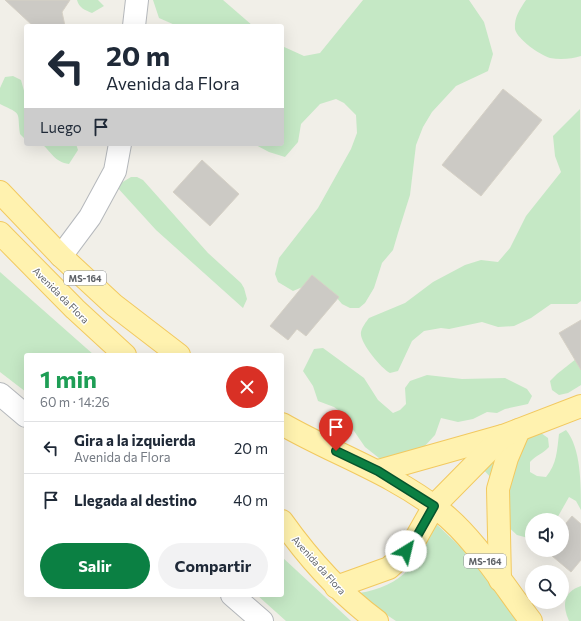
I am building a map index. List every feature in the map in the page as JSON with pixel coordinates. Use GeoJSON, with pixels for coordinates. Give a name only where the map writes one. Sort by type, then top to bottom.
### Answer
{"type":"FeatureCollection","features":[{"type":"Feature","properties":{"kind":"main road","name":"MS-164"},"geometry":{"type":"LineString","coordinates":[[0,192],[61,256],[114,305],[176,353]]}},
{"type":"Feature","properties":{"kind":"main road","name":"Avenida da Flora"},"geometry":{"type":"LineString","coordinates":[[0,234],[74,309],[123,353]]}},
{"type":"Feature","properties":{"kind":"main road"},"geometry":{"type":"LineString","coordinates":[[378,471],[511,433],[581,406]]}},
{"type":"Feature","properties":{"kind":"main road","name":"MS-164"},"geometry":{"type":"LineString","coordinates":[[284,425],[307,438],[378,471],[434,506],[462,531],[531,621]]}},
{"type":"Feature","properties":{"kind":"main road"},"geometry":{"type":"LineString","coordinates":[[336,588],[389,568],[412,545],[434,506],[511,433]]}},
{"type":"Feature","properties":{"kind":"main road"},"geometry":{"type":"LineString","coordinates":[[500,580],[498,489],[507,458],[511,433]]}},
{"type":"Feature","properties":{"kind":"main road","name":"Avenida da Flora"},"geometry":{"type":"LineString","coordinates":[[284,524],[301,548],[336,588],[377,621]]}},
{"type":"Feature","properties":{"kind":"street"},"geometry":{"type":"LineString","coordinates":[[134,24],[137,0]]}},
{"type":"Feature","properties":{"kind":"street"},"geometry":{"type":"LineString","coordinates":[[61,256],[90,217],[115,171],[120,146]]}},
{"type":"Feature","properties":{"kind":"street"},"geometry":{"type":"LineString","coordinates":[[0,394],[24,414]]}},
{"type":"Feature","properties":{"kind":"street"},"geometry":{"type":"LineString","coordinates":[[234,597],[262,621]]}},
{"type":"Feature","properties":{"kind":"green space"},"geometry":{"type":"Polygon","coordinates":[[[77,0],[98,0],[104,6],[92,13],[81,7],[77,0]]]}},
{"type":"Feature","properties":{"kind":"green space"},"geometry":{"type":"Polygon","coordinates":[[[153,0],[223,0],[251,24],[173,24],[159,18],[153,0]]]}},
{"type":"Feature","properties":{"kind":"green space"},"geometry":{"type":"Polygon","coordinates":[[[363,0],[469,0],[484,22],[493,54],[488,71],[456,86],[432,112],[423,127],[416,145],[410,195],[393,250],[382,263],[374,288],[365,303],[359,308],[350,308],[342,304],[331,291],[317,281],[293,291],[278,282],[275,274],[279,258],[318,208],[351,149],[357,133],[356,115],[344,103],[336,99],[320,104],[301,124],[298,142],[285,157],[269,152],[258,146],[284,146],[284,47],[304,56],[320,53],[363,0]]]}},
{"type":"Feature","properties":{"kind":"green space"},"geometry":{"type":"Polygon","coordinates":[[[526,0],[581,0],[581,56],[566,59],[550,58],[524,42],[515,29],[515,21],[526,0]]]}},
{"type":"Feature","properties":{"kind":"green space"},"geometry":{"type":"Polygon","coordinates":[[[13,76],[21,80],[24,91],[24,138],[20,134],[18,114],[0,104],[0,88],[5,77],[13,76]]]}},
{"type":"Feature","properties":{"kind":"green space"},"geometry":{"type":"Polygon","coordinates":[[[580,109],[581,301],[577,304],[551,304],[531,318],[514,326],[498,327],[482,322],[449,329],[441,328],[424,331],[412,341],[398,371],[390,373],[376,360],[363,342],[361,332],[363,326],[369,318],[405,303],[433,282],[465,265],[481,260],[498,262],[510,248],[526,216],[561,172],[555,156],[553,136],[580,109]]]}},
{"type":"Feature","properties":{"kind":"green space"},"geometry":{"type":"Polygon","coordinates":[[[44,146],[77,146],[78,150],[69,164],[64,163],[54,157],[44,146]]]}},
{"type":"Feature","properties":{"kind":"green space"},"geometry":{"type":"Polygon","coordinates":[[[131,177],[137,177],[143,180],[208,253],[241,283],[247,299],[243,308],[156,230],[116,186],[131,177]]]}},
{"type":"Feature","properties":{"kind":"green space"},"geometry":{"type":"Polygon","coordinates":[[[0,272],[92,353],[24,353],[24,390],[0,372],[0,272]]]}},
{"type":"Feature","properties":{"kind":"green space"},"geometry":{"type":"Polygon","coordinates":[[[323,348],[364,378],[378,400],[393,413],[400,410],[406,404],[405,388],[410,381],[427,375],[462,379],[505,378],[527,389],[532,396],[528,404],[505,409],[497,413],[487,412],[473,419],[458,422],[441,418],[435,435],[422,449],[389,462],[379,458],[365,447],[341,412],[334,407],[318,401],[313,386],[303,371],[314,349],[323,348]]]}},
{"type":"Feature","properties":{"kind":"green space"},"geometry":{"type":"Polygon","coordinates":[[[581,355],[581,385],[568,393],[559,395],[552,390],[550,381],[581,355]]]}},
{"type":"Feature","properties":{"kind":"green space"},"geometry":{"type":"Polygon","coordinates":[[[566,430],[575,446],[579,467],[581,510],[576,501],[569,497],[560,513],[525,513],[525,537],[517,535],[505,524],[493,480],[481,467],[532,436],[541,433],[548,438],[549,447],[530,462],[530,472],[537,476],[546,477],[554,462],[559,434],[566,430]]]}},
{"type":"Feature","properties":{"kind":"green space"},"geometry":{"type":"Polygon","coordinates":[[[431,519],[473,559],[518,621],[396,621],[375,607],[359,593],[374,590],[387,585],[399,578],[408,570],[417,559],[423,547],[428,534],[431,519]]]}},
{"type":"Feature","properties":{"kind":"green space"},"geometry":{"type":"Polygon","coordinates":[[[284,559],[351,621],[286,621],[259,597],[284,597],[284,559]]]}},
{"type":"Feature","properties":{"kind":"green space"},"geometry":{"type":"Polygon","coordinates":[[[581,586],[581,621],[569,621],[565,609],[569,609],[569,594],[581,586]]]}},
{"type":"Feature","properties":{"kind":"building"},"geometry":{"type":"Polygon","coordinates":[[[5,0],[70,0],[62,12],[65,24],[31,24],[5,0]]]}},
{"type":"Feature","properties":{"kind":"building"},"geometry":{"type":"Polygon","coordinates":[[[503,89],[542,120],[481,196],[442,165],[503,89]]]}},
{"type":"Feature","properties":{"kind":"building"},"geometry":{"type":"Polygon","coordinates":[[[202,160],[239,194],[210,226],[173,192],[202,160]]]}},
{"type":"Feature","properties":{"kind":"building"},"geometry":{"type":"Polygon","coordinates":[[[312,275],[339,297],[306,336],[297,329],[288,340],[270,326],[312,275]]]}},
{"type":"Feature","properties":{"kind":"building"},"geometry":{"type":"Polygon","coordinates":[[[581,320],[581,370],[559,333],[581,320]]]}},
{"type":"Feature","properties":{"kind":"building"},"geometry":{"type":"Polygon","coordinates":[[[572,516],[581,524],[581,560],[571,572],[569,570],[569,565],[563,565],[553,557],[569,557],[569,520],[572,516]]]}},
{"type":"Feature","properties":{"kind":"route"},"geometry":{"type":"LineString","coordinates":[[336,451],[378,471],[434,506],[412,545],[406,551]]}}]}
